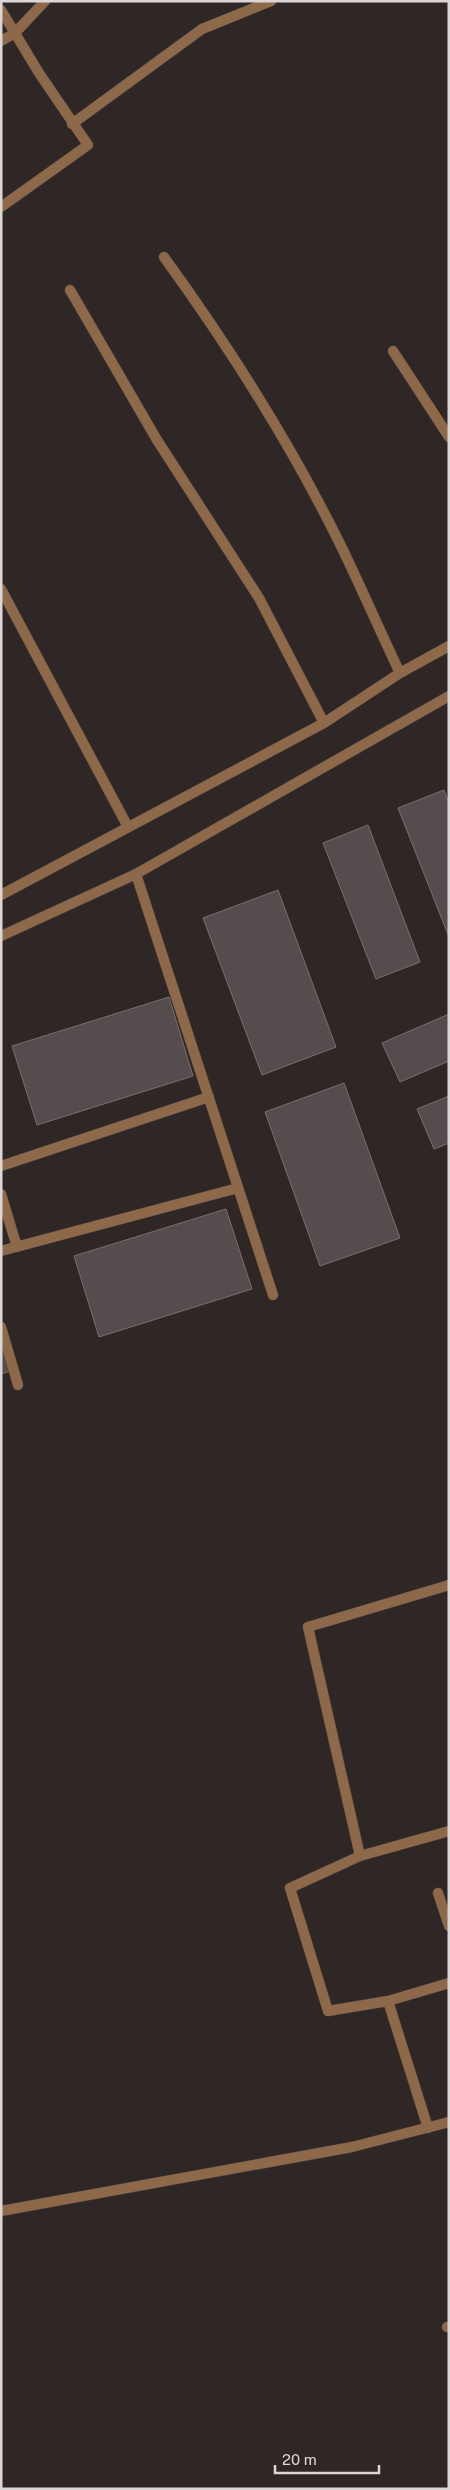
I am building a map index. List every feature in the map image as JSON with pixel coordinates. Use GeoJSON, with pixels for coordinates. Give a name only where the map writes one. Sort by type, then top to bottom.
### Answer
{"type":"FeatureCollection","features":[{"type":"Feature","properties":{"kind":"street"},"geometry":{"type":"LineString","coordinates":[[1,41],[15,33],[45,1]]}},
{"type":"Feature","properties":{"kind":"street"},"geometry":{"type":"LineString","coordinates":[[72,124],[202,29],[271,1]]}},
{"type":"Feature","properties":{"kind":"street"},"geometry":{"type":"LineString","coordinates":[[1,10],[72,124],[88,145],[1,207]]}},
{"type":"Feature","properties":{"kind":"street"},"geometry":{"type":"LineString","coordinates":[[164,258],[216,330],[282,437],[340,545],[400,673]]}},
{"type":"Feature","properties":{"kind":"street"},"geometry":{"type":"LineString","coordinates":[[70,290],[157,440],[258,598],[324,723]]}},
{"type":"Feature","properties":{"kind":"street"},"geometry":{"type":"LineString","coordinates":[[393,351],[449,437]]}},
{"type":"Feature","properties":{"kind":"street"},"geometry":{"type":"LineString","coordinates":[[1,589],[128,827]]}},
{"type":"Feature","properties":{"kind":"street"},"geometry":{"type":"LineString","coordinates":[[1,895],[324,723],[400,673],[449,646]]}},
{"type":"Feature","properties":{"kind":"street"},"geometry":{"type":"LineString","coordinates":[[1,936],[136,874],[449,696]]}},
{"type":"Feature","properties":{"kind":"street"},"geometry":{"type":"LineString","coordinates":[[136,874],[274,1295]]}},
{"type":"Feature","properties":{"kind":"street"},"geometry":{"type":"LineString","coordinates":[[1,1166],[209,1097]]}},
{"type":"Feature","properties":{"kind":"street"},"geometry":{"type":"LineString","coordinates":[[1,1251],[238,1188]]}},
{"type":"Feature","properties":{"kind":"street"},"geometry":{"type":"LineString","coordinates":[[1,1194],[17,1247]]}},
{"type":"Feature","properties":{"kind":"street"},"geometry":{"type":"LineString","coordinates":[[1,1327],[18,1385]]}},
{"type":"Feature","properties":{"kind":"street"},"geometry":{"type":"LineString","coordinates":[[360,1856],[308,1627],[449,1585]]}},
{"type":"Feature","properties":{"kind":"street"},"geometry":{"type":"LineString","coordinates":[[449,1831],[360,1856],[290,1888],[328,2011],[388,2001],[449,1983]]}},
{"type":"Feature","properties":{"kind":"street"},"geometry":{"type":"LineString","coordinates":[[438,1893],[449,1926]]}},
{"type":"Feature","properties":{"kind":"street"},"geometry":{"type":"LineString","coordinates":[[388,2001],[428,2128]]}},
{"type":"Feature","properties":{"kind":"street"},"geometry":{"type":"LineString","coordinates":[[1,2211],[352,2147],[449,2122]]}},
{"type":"Feature","properties":{"kind":"building"},"geometry":{"type":"Polygon","coordinates":[[[444,790],[449,804],[449,937],[398,808],[444,790]]]}},
{"type":"Feature","properties":{"kind":"building"},"geometry":{"type":"Polygon","coordinates":[[[368,825],[420,962],[376,979],[323,843],[368,825]]]}},
{"type":"Feature","properties":{"kind":"building"},"geometry":{"type":"Polygon","coordinates":[[[278,890],[336,1047],[262,1075],[203,918],[278,890]]]}},
{"type":"Feature","properties":{"kind":"building"},"geometry":{"type":"Polygon","coordinates":[[[169,997],[193,1076],[37,1125],[12,1046],[169,997]]]}},
{"type":"Feature","properties":{"kind":"building"},"geometry":{"type":"Polygon","coordinates":[[[449,1014],[449,1061],[400,1082],[382,1043],[449,1014]]]}},
{"type":"Feature","properties":{"kind":"building"},"geometry":{"type":"Polygon","coordinates":[[[344,1083],[400,1238],[320,1266],[265,1112],[344,1083]]]}},
{"type":"Feature","properties":{"kind":"building"},"geometry":{"type":"Polygon","coordinates":[[[449,1096],[449,1143],[434,1149],[417,1109],[449,1096]]]}},
{"type":"Feature","properties":{"kind":"building"},"geometry":{"type":"Polygon","coordinates":[[[226,1209],[252,1289],[99,1337],[74,1256],[226,1209]]]}},
{"type":"Feature","properties":{"kind":"building"},"geometry":{"type":"Polygon","coordinates":[[[1,1325],[17,1369],[1,1374],[1,1325]]]}}]}
